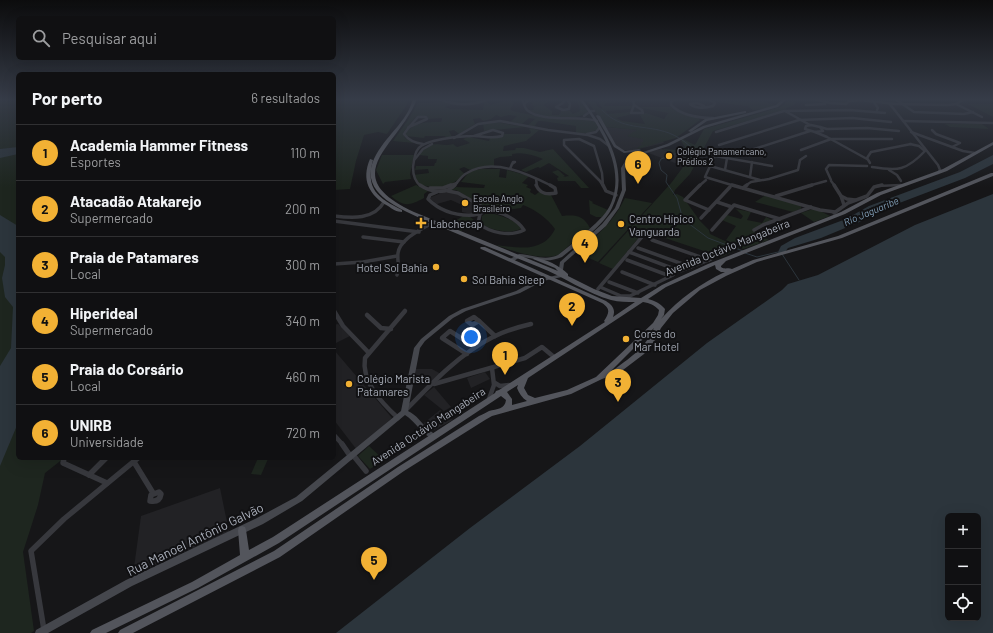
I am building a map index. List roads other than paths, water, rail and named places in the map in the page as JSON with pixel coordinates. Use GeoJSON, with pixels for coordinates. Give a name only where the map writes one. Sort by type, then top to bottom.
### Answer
{"type":"FeatureCollection","features":[{"type":"Feature","properties":{"kind":"main road"},"geometry":{"type":"LineString","coordinates":[[394,129],[373,156],[368,168],[370,186],[374,193],[384,202],[430,224],[514,258],[561,273]]}},
{"type":"Feature","properties":{"kind":"main road"},"geometry":{"type":"LineString","coordinates":[[398,129],[375,160],[372,172],[376,185],[383,195],[400,206],[472,239],[503,250],[536,259],[570,279],[598,289],[623,301],[642,300],[652,302],[661,307],[661,315],[655,324],[598,379]]}},
{"type":"Feature","properties":{"kind":"main road"},"geometry":{"type":"LineString","coordinates":[[536,259],[552,259],[563,254],[601,219],[611,206],[616,194],[617,176],[613,156],[601,129]]}},
{"type":"Feature","properties":{"kind":"main road"},"geometry":{"type":"LineString","coordinates":[[456,433],[433,436],[428,433],[412,416],[404,412],[417,348],[424,340],[457,313],[518,292],[541,280],[558,277],[561,273],[562,263],[608,221],[617,208],[623,194],[623,168],[630,154],[614,146],[606,129]]}},
{"type":"Feature","properties":{"kind":"main road"},"geometry":{"type":"LineString","coordinates":[[683,136],[692,129]]}},
{"type":"Feature","properties":{"kind":"main road"},"geometry":{"type":"LineString","coordinates":[[613,156],[620,161],[665,146],[700,129]]}},
{"type":"Feature","properties":{"kind":"main road"},"geometry":{"type":"LineString","coordinates":[[613,156],[616,152],[625,152],[678,139]]}},
{"type":"Feature","properties":{"kind":"main road","name":"Avenida Octávio Mangabeira"},"geometry":{"type":"LineString","coordinates":[[95,633],[195,585],[292,530],[498,393],[673,281],[747,250],[832,218],[901,183],[938,173],[993,143]]}},
{"type":"Feature","properties":{"kind":"main road"},"geometry":{"type":"LineString","coordinates":[[123,633],[277,554],[456,433],[490,414],[569,392],[617,371],[642,352],[653,338],[664,319],[704,285],[734,270],[755,262],[840,237],[993,174]]}},
{"type":"Feature","properties":{"kind":"main road"},"geometry":{"type":"LineString","coordinates":[[616,194],[623,194]]}},
{"type":"Feature","properties":{"kind":"main road"},"geometry":{"type":"LineString","coordinates":[[611,206],[613,208],[617,208]]}},
{"type":"Feature","properties":{"kind":"main road"},"geometry":{"type":"LineString","coordinates":[[586,233],[591,233],[592,236]]}},
{"type":"Feature","properties":{"kind":"main road"},"geometry":{"type":"LineString","coordinates":[[503,250],[514,258],[542,273],[609,305],[612,313],[604,324]]}},
{"type":"Feature","properties":{"kind":"main road"},"geometry":{"type":"LineString","coordinates":[[563,254],[565,256],[569,256]]}},
{"type":"Feature","properties":{"kind":"main road"},"geometry":{"type":"LineString","coordinates":[[514,258],[524,255]]}},
{"type":"Feature","properties":{"kind":"main road"},"geometry":{"type":"LineString","coordinates":[[725,259],[718,265],[718,268],[723,271],[734,270]]}},
{"type":"Feature","properties":{"kind":"main road"},"geometry":{"type":"LineString","coordinates":[[541,280],[544,277],[542,273]]}},
{"type":"Feature","properties":{"kind":"main road"},"geometry":{"type":"LineString","coordinates":[[526,376],[520,388],[526,397],[534,401]]}},
{"type":"Feature","properties":{"kind":"main road"},"geometry":{"type":"LineString","coordinates":[[498,393],[504,394],[509,399],[509,404],[504,410]]}},
{"type":"Feature","properties":{"kind":"main road","name":"Rua Manoel Antônio Galvão"},"geometry":{"type":"LineString","coordinates":[[42,632],[129,583],[242,530],[287,507],[352,456],[404,412]]}},
{"type":"Feature","properties":{"kind":"main road"},"geometry":{"type":"LineString","coordinates":[[242,530],[244,545],[243,552],[245,558]]}},
{"type":"Feature","properties":{"kind":"main road"},"geometry":{"type":"LineString","coordinates":[[244,545],[259,549]]}},
{"type":"Feature","properties":{"kind":"street"},"geometry":{"type":"LineString","coordinates":[[408,129],[404,135],[416,143],[428,144]]}},
{"type":"Feature","properties":{"kind":"street"},"geometry":{"type":"LineString","coordinates":[[459,138],[473,129]]}},
{"type":"Feature","properties":{"kind":"street"},"geometry":{"type":"LineString","coordinates":[[540,129],[597,138],[609,146]]}},
{"type":"Feature","properties":{"kind":"street"},"geometry":{"type":"LineString","coordinates":[[580,134],[594,133],[599,129]]}},
{"type":"Feature","properties":{"kind":"street"},"geometry":{"type":"LineString","coordinates":[[716,132],[727,129]]}},
{"type":"Feature","properties":{"kind":"street"},"geometry":{"type":"LineString","coordinates":[[719,145],[772,129]]}},
{"type":"Feature","properties":{"kind":"street"},"geometry":{"type":"LineString","coordinates":[[748,151],[805,129]]}},
{"type":"Feature","properties":{"kind":"street"},"geometry":{"type":"LineString","coordinates":[[807,129],[815,132],[859,129]]}},
{"type":"Feature","properties":{"kind":"street"},"geometry":{"type":"LineString","coordinates":[[822,129],[831,139],[853,154],[869,163],[884,168],[897,175],[901,183],[874,186],[868,195],[844,205],[835,212],[832,218]]}},
{"type":"Feature","properties":{"kind":"street"},"geometry":{"type":"LineString","coordinates":[[873,129],[899,131]]}},
{"type":"Feature","properties":{"kind":"street"},"geometry":{"type":"LineString","coordinates":[[909,129],[939,167],[938,173]]}},
{"type":"Feature","properties":{"kind":"street"},"geometry":{"type":"LineString","coordinates":[[417,149],[428,144],[474,136],[493,130],[500,130],[503,132],[500,137],[484,138],[474,136],[465,133]]}},
{"type":"Feature","properties":{"kind":"street"},"geometry":{"type":"LineString","coordinates":[[932,130],[936,134],[960,143],[952,147]]}},
{"type":"Feature","properties":{"kind":"street"},"geometry":{"type":"LineString","coordinates":[[911,131],[966,152],[975,153]]}},
{"type":"Feature","properties":{"kind":"street"},"geometry":{"type":"LineString","coordinates":[[459,138],[465,133]]}},
{"type":"Feature","properties":{"kind":"street"},"geometry":{"type":"LineString","coordinates":[[482,134],[484,138]]}},
{"type":"Feature","properties":{"kind":"street"},"geometry":{"type":"LineString","coordinates":[[914,135],[918,134]]}},
{"type":"Feature","properties":{"kind":"street"},"geometry":{"type":"LineString","coordinates":[[801,150],[831,139],[892,138]]}},
{"type":"Feature","properties":{"kind":"street"},"geometry":{"type":"LineString","coordinates":[[603,186],[603,175],[594,146],[582,140],[564,140],[564,145],[595,176],[606,191],[616,194]]}},
{"type":"Feature","properties":{"kind":"street"},"geometry":{"type":"LineString","coordinates":[[869,163],[868,154],[871,152],[917,143],[919,141]]}},
{"type":"Feature","properties":{"kind":"street"},"geometry":{"type":"LineString","coordinates":[[919,141],[919,146]]}},
{"type":"Feature","properties":{"kind":"street"},"geometry":{"type":"LineString","coordinates":[[416,143],[417,149],[413,175],[416,182],[423,187],[440,192]]}},
{"type":"Feature","properties":{"kind":"street"},"geometry":{"type":"LineString","coordinates":[[415,159],[428,144]]}},
{"type":"Feature","properties":{"kind":"street"},"geometry":{"type":"LineString","coordinates":[[884,168],[905,169],[925,150],[919,146],[910,144]]}},
{"type":"Feature","properties":{"kind":"street"},"geometry":{"type":"LineString","coordinates":[[417,149],[421,151]]}},
{"type":"Feature","properties":{"kind":"street"},"geometry":{"type":"LineString","coordinates":[[709,210],[685,200],[706,179],[705,177],[716,155],[772,166]]}},
{"type":"Feature","properties":{"kind":"street"},"geometry":{"type":"LineString","coordinates":[[921,155],[932,157]]}},
{"type":"Feature","properties":{"kind":"street"},"geometry":{"type":"LineString","coordinates":[[742,188],[748,184],[798,170],[800,168],[800,160],[806,156]]}},
{"type":"Feature","properties":{"kind":"street"},"geometry":{"type":"LineString","coordinates":[[724,170],[727,158]]}},
{"type":"Feature","properties":{"kind":"street"},"geometry":{"type":"LineString","coordinates":[[750,177],[752,162]]}},
{"type":"Feature","properties":{"kind":"street"},"geometry":{"type":"LineString","coordinates":[[844,205],[835,186],[829,181],[826,169],[829,165],[869,163]]}},
{"type":"Feature","properties":{"kind":"street"},"geometry":{"type":"LineString","coordinates":[[510,169],[512,164]]}},
{"type":"Feature","properties":{"kind":"street"},"geometry":{"type":"LineString","coordinates":[[710,166],[761,180]]}},
{"type":"Feature","properties":{"kind":"street"},"geometry":{"type":"LineString","coordinates":[[494,212],[469,215],[451,212],[439,208],[428,199],[428,196],[453,188],[465,174],[476,169],[488,167],[510,169],[525,173],[556,188],[556,193],[543,193],[538,190],[536,179]]}},
{"type":"Feature","properties":{"kind":"street"},"geometry":{"type":"LineString","coordinates":[[595,176],[603,175]]}},
{"type":"Feature","properties":{"kind":"street"},"geometry":{"type":"LineString","coordinates":[[706,179],[835,212]]}},
{"type":"Feature","properties":{"kind":"street"},"geometry":{"type":"LineString","coordinates":[[776,196],[829,181]]}},
{"type":"Feature","properties":{"kind":"street"},"geometry":{"type":"LineString","coordinates":[[433,190],[459,182]]}},
{"type":"Feature","properties":{"kind":"street"},"geometry":{"type":"LineString","coordinates":[[537,186],[546,184]]}},
{"type":"Feature","properties":{"kind":"street"},"geometry":{"type":"LineString","coordinates":[[449,186],[453,188]]}},
{"type":"Feature","properties":{"kind":"street"},"geometry":{"type":"LineString","coordinates":[[701,218],[730,187]]}},
{"type":"Feature","properties":{"kind":"street"},"geometry":{"type":"LineString","coordinates":[[446,191],[458,193],[481,206],[519,223],[523,226],[524,230],[518,233],[492,231],[482,227],[469,215]]}},
{"type":"Feature","properties":{"kind":"street"},"geometry":{"type":"LineString","coordinates":[[783,194],[785,198],[789,200]]}},
{"type":"Feature","properties":{"kind":"street"},"geometry":{"type":"LineString","coordinates":[[841,196],[847,199],[855,200]]}},
{"type":"Feature","properties":{"kind":"street"},"geometry":{"type":"LineString","coordinates":[[717,201],[780,219]]}},
{"type":"Feature","properties":{"kind":"street"},"geometry":{"type":"LineString","coordinates":[[336,216],[350,217],[371,214],[380,210],[384,202]]}},
{"type":"Feature","properties":{"kind":"street"},"geometry":{"type":"LineString","coordinates":[[802,204],[802,210]]}},
{"type":"Feature","properties":{"kind":"street"},"geometry":{"type":"LineString","coordinates":[[477,221],[483,209],[481,206]]}},
{"type":"Feature","properties":{"kind":"street"},"geometry":{"type":"LineString","coordinates":[[712,230],[733,206]]}},
{"type":"Feature","properties":{"kind":"street"},"geometry":{"type":"LineString","coordinates":[[754,230],[812,207]]}},
{"type":"Feature","properties":{"kind":"street"},"geometry":{"type":"LineString","coordinates":[[772,216],[774,221]]}},
{"type":"Feature","properties":{"kind":"street"},"geometry":{"type":"LineString","coordinates":[[336,221],[420,232]]}},
{"type":"Feature","properties":{"kind":"street"},"geometry":{"type":"LineString","coordinates":[[397,275],[400,266],[398,256],[404,242],[430,224]]}},
{"type":"Feature","properties":{"kind":"street"},"geometry":{"type":"LineString","coordinates":[[627,260],[671,276],[630,296],[624,297],[598,289],[646,232]]}},
{"type":"Feature","properties":{"kind":"street"},"geometry":{"type":"LineString","coordinates":[[363,237],[404,242]]}},
{"type":"Feature","properties":{"kind":"street"},"geometry":{"type":"LineString","coordinates":[[629,252],[679,270],[683,270],[710,259],[652,240]]}},
{"type":"Feature","properties":{"kind":"street"},"geometry":{"type":"LineString","coordinates":[[638,248],[691,267]]}},
{"type":"Feature","properties":{"kind":"street"},"geometry":{"type":"LineString","coordinates":[[336,264],[363,262],[398,256]]}},
{"type":"Feature","properties":{"kind":"street"},"geometry":{"type":"LineString","coordinates":[[622,272],[655,285]]}},
{"type":"Feature","properties":{"kind":"street"},"geometry":{"type":"LineString","coordinates":[[609,282],[638,293]]}},
{"type":"Feature","properties":{"kind":"street"},"geometry":{"type":"LineString","coordinates":[[398,418],[378,397],[372,388],[364,363],[369,353],[405,311]]}},
{"type":"Feature","properties":{"kind":"street"},"geometry":{"type":"LineString","coordinates":[[336,314],[344,326],[369,353]]}},
{"type":"Feature","properties":{"kind":"street"},"geometry":{"type":"LineString","coordinates":[[367,315],[380,328],[391,329]]}},
{"type":"Feature","properties":{"kind":"street"},"geometry":{"type":"LineString","coordinates":[[479,321],[495,336]]}},
{"type":"Feature","properties":{"kind":"street"},"geometry":{"type":"LineString","coordinates":[[404,412],[432,384],[475,347],[495,336],[531,324]]}},
{"type":"Feature","properties":{"kind":"street"},"geometry":{"type":"LineString","coordinates":[[467,354],[442,338],[450,331],[475,347]]}},
{"type":"Feature","properties":{"kind":"street"},"geometry":{"type":"LineString","coordinates":[[432,384],[525,358],[542,347],[554,357]]}},
{"type":"Feature","properties":{"kind":"street"},"geometry":{"type":"LineString","coordinates":[[489,400],[494,390],[495,383],[491,373],[492,368]]}},
{"type":"Feature","properties":{"kind":"street"},"geometry":{"type":"LineString","coordinates":[[495,383],[504,386],[512,384]]}},
{"type":"Feature","properties":{"kind":"street"},"geometry":{"type":"LineString","coordinates":[[336,437],[366,470]]}},
{"type":"Feature","properties":{"kind":"street"},"geometry":{"type":"LineString","coordinates":[[63,460],[63,463],[107,484]]}},
{"type":"Feature","properties":{"kind":"street"},"geometry":{"type":"LineString","coordinates":[[89,475],[104,460]]}},
{"type":"Feature","properties":{"kind":"street"},"geometry":{"type":"LineString","coordinates":[[42,632],[32,551],[50,532],[136,460],[142,477],[153,493]]}},
{"type":"Feature","properties":{"kind":"water"},"geometry":{"type":"Polygon","coordinates":[[[16,147],[16,154],[0,158],[0,149],[16,147]]]}},
{"type":"Feature","properties":{"kind":"water"},"geometry":{"type":"Polygon","coordinates":[[[993,155],[993,164],[965,178],[881,210],[862,221],[821,238],[788,248],[785,252],[777,254],[781,246],[795,238],[846,219],[869,206],[960,172],[993,155]]]}},
{"type":"Feature","properties":{"kind":"water"},"geometry":{"type":"Polygon","coordinates":[[[993,194],[993,633],[336,633],[470,528],[580,446],[707,343],[782,290],[788,284],[818,275],[915,225],[993,194]]]}},
{"type":"Feature","properties":{"kind":"water"},"geometry":{"type":"Polygon","coordinates":[[[0,215],[16,225],[16,428],[0,466],[0,366],[11,348],[13,307],[5,297],[2,278],[5,257],[0,252],[0,215]]]}},
{"type":"Feature","properties":{"kind":"waterway"},"geometry":{"type":"LineString","coordinates":[[651,129],[669,133],[690,146],[688,149],[661,159],[659,163],[661,170],[667,175],[666,182],[677,198],[682,216],[688,223],[708,238],[743,251]]}},
{"type":"Feature","properties":{"kind":"waterway"},"geometry":{"type":"LineString","coordinates":[[745,253],[757,257],[778,252]]}},
{"type":"Feature","properties":{"kind":"waterway","name":"Rio Jaguaribe"},"geometry":{"type":"LineString","coordinates":[[782,254],[799,280]]}},
{"type":"Feature","properties":{"kind":"place","name":"Colégio Panamericano, Prédios 2"},"geometry":{"type":"Point","coordinates":[669,156]}},
{"type":"Feature","properties":{"kind":"place","name":"UNIRB"},"geometry":{"type":"Point","coordinates":[638,184]}},
{"type":"Feature","properties":{"kind":"place","name":"Escola Anglo Brasileiro"},"geometry":{"type":"Point","coordinates":[465,203]}},
{"type":"Feature","properties":{"kind":"place","name":"Labchecap"},"geometry":{"type":"Point","coordinates":[421,223]}},
{"type":"Feature","properties":{"kind":"place","name":"Centro Hípico Vanguarda"},"geometry":{"type":"Point","coordinates":[621,224]}},
{"type":"Feature","properties":{"kind":"place","name":"Hiperideal"},"geometry":{"type":"Point","coordinates":[585,263]}},
{"type":"Feature","properties":{"kind":"place","name":"Hotel Sol Bahia"},"geometry":{"type":"Point","coordinates":[436,267]}},
{"type":"Feature","properties":{"kind":"place","name":"Sol Bahia Sleep"},"geometry":{"type":"Point","coordinates":[464,279]}},
{"type":"Feature","properties":{"kind":"place","name":"Atacadão Atakarejo"},"geometry":{"type":"Point","coordinates":[572,326]}},
{"type":"Feature","properties":{"kind":"place","name":"Cores do Mar Hotel"},"geometry":{"type":"Point","coordinates":[626,339]}},
{"type":"Feature","properties":{"kind":"place","name":"Academia Hammer Fitness"},"geometry":{"type":"Point","coordinates":[505,375]}},
{"type":"Feature","properties":{"kind":"place","name":"Colégio Marista Patamares"},"geometry":{"type":"Point","coordinates":[349,384]}},
{"type":"Feature","properties":{"kind":"place","name":"Praia de Patamares"},"geometry":{"type":"Point","coordinates":[618,402]}},
{"type":"Feature","properties":{"kind":"place","name":"Praia do Corsário"},"geometry":{"type":"Point","coordinates":[374,580]}}]}
